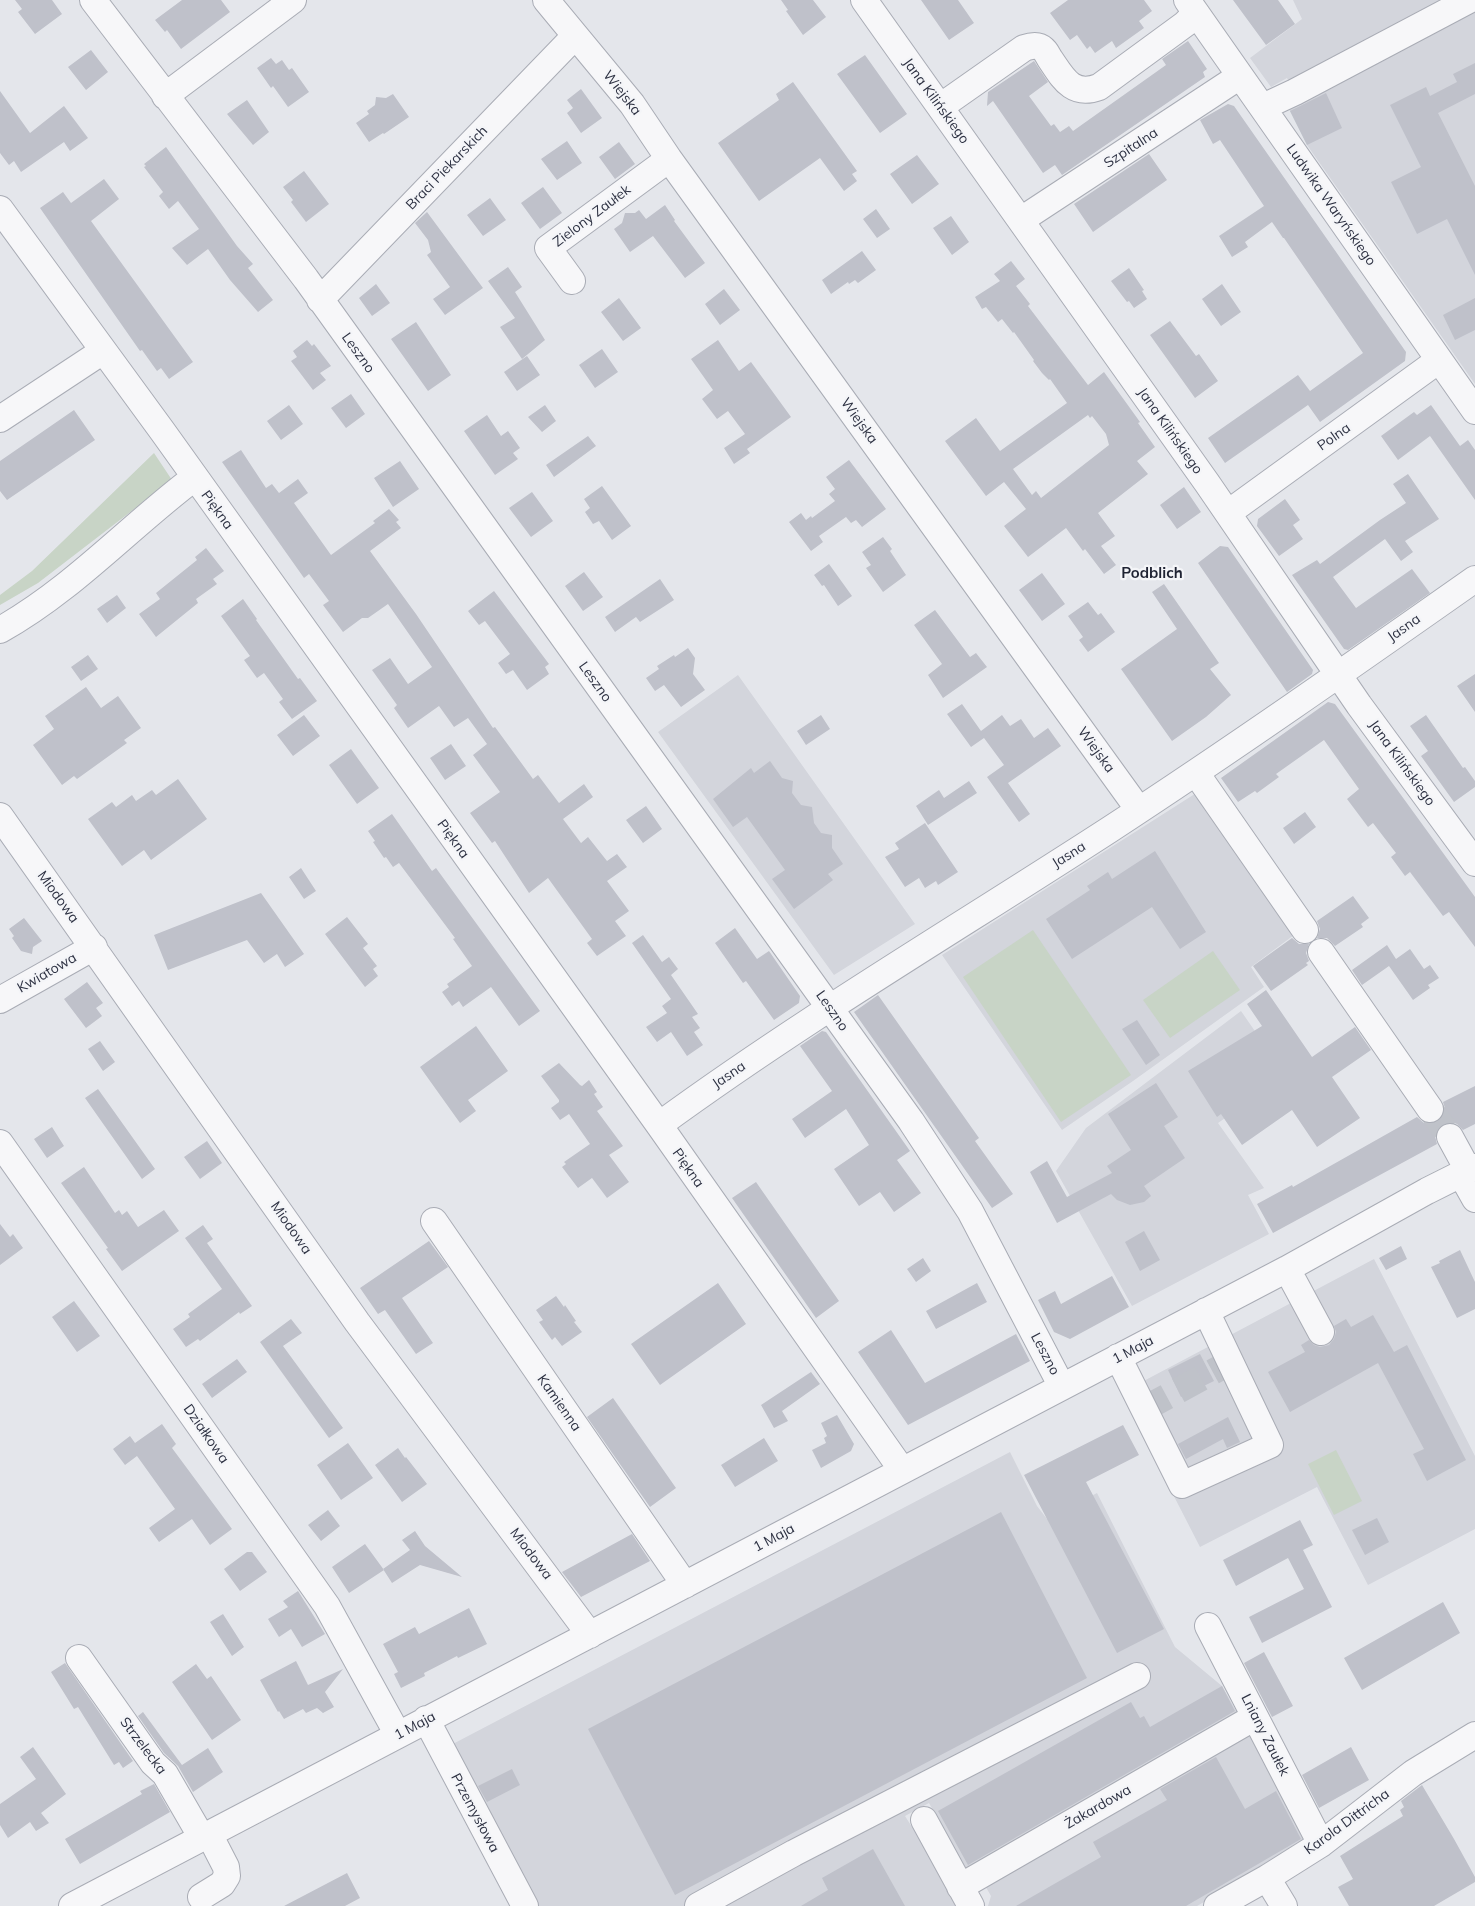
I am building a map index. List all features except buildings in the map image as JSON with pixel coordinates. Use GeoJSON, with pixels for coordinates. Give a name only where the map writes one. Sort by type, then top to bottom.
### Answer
{"type":"FeatureCollection","features":[{"type":"Feature","properties":{"kind":"street","name":"Leszno"},"geometry":{"type":"LineString","coordinates":[[93,0],[306,279],[911,1121],[970,1211],[1062,1387]]}},
{"type":"Feature","properties":{"kind":"street"},"geometry":{"type":"LineString","coordinates":[[165,96],[293,0]]}},
{"type":"Feature","properties":{"kind":"street","name":"Wiejska"},"geometry":{"type":"LineString","coordinates":[[546,0],[632,104],[669,158],[1140,810]]}},
{"type":"Feature","properties":{"kind":"street","name":"Jana Kilińskiego"},"geometry":{"type":"LineString","coordinates":[[864,0],[1228,513],[1338,675],[1475,863]]}},
{"type":"Feature","properties":{"kind":"street"},"geometry":{"type":"LineString","coordinates":[[1262,107],[1469,0]]}},
{"type":"Feature","properties":{"kind":"street"},"geometry":{"type":"LineString","coordinates":[[940,107],[1024,48],[1034,46],[1043,48],[1066,82],[1076,89],[1089,91],[1099,87],[1185,24],[1192,6]]}},
{"type":"Feature","properties":{"kind":"street","name":"Ludwika Waryńskiego"},"geometry":{"type":"LineString","coordinates":[[1192,6],[1475,411]]}},
{"type":"Feature","properties":{"kind":"street","name":"Braci Piekarskich"},"geometry":{"type":"LineString","coordinates":[[320,300],[575,36]]}},
{"type":"Feature","properties":{"kind":"street","name":"Szpitalna"},"geometry":{"type":"LineString","coordinates":[[1021,220],[1240,76]]}},
{"type":"Feature","properties":{"kind":"street","name":"Zielony Zaułek"},"geometry":{"type":"LineString","coordinates":[[572,282],[548,248],[669,158]]}},
{"type":"Feature","properties":{"kind":"street","name":"Piękna"},"geometry":{"type":"LineString","coordinates":[[0,210],[659,1124],[902,1470]]}},
{"type":"Feature","properties":{"kind":"street"},"geometry":{"type":"LineString","coordinates":[[0,419],[102,351]]}},
{"type":"Feature","properties":{"kind":"street","name":"Polna"},"geometry":{"type":"LineString","coordinates":[[1228,513],[1439,360]]}},
{"type":"Feature","properties":{"kind":"street"},"geometry":{"type":"LineString","coordinates":[[0,630],[25,616],[104,554],[194,478]]}},
{"type":"Feature","properties":{"kind":"street","name":"Jasna"},"geometry":{"type":"LineString","coordinates":[[659,1124],[829,1007],[1196,773],[1475,579]]}},
{"type":"Feature","properties":{"kind":"street"},"geometry":{"type":"LineString","coordinates":[[1196,773],[1305,930]]}},
{"type":"Feature","properties":{"kind":"street","name":"Miodowa"},"geometry":{"type":"LineString","coordinates":[[0,816],[357,1322],[590,1634]]}},
{"type":"Feature","properties":{"kind":"street","name":"Kwiatowa"},"geometry":{"type":"LineString","coordinates":[[0,1000],[94,947]]}},
{"type":"Feature","properties":{"kind":"street"},"geometry":{"type":"LineString","coordinates":[[1321,952],[1430,1109]]}},
{"type":"Feature","properties":{"kind":"street"},"geometry":{"type":"LineString","coordinates":[[1450,1137],[1468,1170],[1475,1199]]}},
{"type":"Feature","properties":{"kind":"street","name":"Działkowa"},"geometry":{"type":"LineString","coordinates":[[0,1143],[328,1606],[398,1735]]}},
{"type":"Feature","properties":{"kind":"street","name":"1 Maja"},"geometry":{"type":"LineString","coordinates":[[72,1906],[1287,1269],[1468,1170]]}},
{"type":"Feature","properties":{"kind":"street","name":"Kamienna"},"geometry":{"type":"LineString","coordinates":[[434,1221],[685,1585]]}},
{"type":"Feature","properties":{"kind":"street"},"geometry":{"type":"LineString","coordinates":[[1287,1269],[1321,1332]]}},
{"type":"Feature","properties":{"kind":"street"},"geometry":{"type":"LineString","coordinates":[[1118,1357],[1182,1485],[1270,1444],[1206,1311]]}},
{"type":"Feature","properties":{"kind":"street","name":"Lniany Zaułek"},"geometry":{"type":"LineString","coordinates":[[1208,1626],[1321,1844]]}},
{"type":"Feature","properties":{"kind":"street","name":"Strzelecka"},"geometry":{"type":"LineString","coordinates":[[80,1658],[154,1763],[165,1774],[226,1867],[228,1876],[222,1884],[201,1898]]}},
{"type":"Feature","properties":{"kind":"street"},"geometry":{"type":"LineString","coordinates":[[698,1906],[794,1853],[1137,1676]]}},
{"type":"Feature","properties":{"kind":"street","name":"Żakardowa"},"geometry":{"type":"LineString","coordinates":[[966,1896],[1256,1717]]}},
{"type":"Feature","properties":{"kind":"street","name":"Przemysłowa"},"geometry":{"type":"LineString","coordinates":[[426,1719],[525,1906]]}},
{"type":"Feature","properties":{"kind":"street","name":"Karola Dittricha"},"geometry":{"type":"LineString","coordinates":[[1218,1906],[1321,1844],[1413,1773],[1475,1735]]}},
{"type":"Feature","properties":{"kind":"street"},"geometry":{"type":"LineString","coordinates":[[924,1820],[966,1896]]}},
{"type":"Feature","properties":{"kind":"street"},"geometry":{"type":"LineString","coordinates":[[1267,1878],[1284,1906]]}},
{"type":"Feature","properties":{"kind":"shaded area"},"geometry":{"type":"Polygon","coordinates":[[[1293,0],[1475,0],[1475,384],[1307,145],[1289,109],[1301,103],[1287,78],[1271,87],[1250,58],[1302,19],[1293,0]]]}},
{"type":"Feature","properties":{"kind":"shaded area"},"geometry":{"type":"Polygon","coordinates":[[[738,675],[915,924],[834,975],[658,732],[738,675]]]}},
{"type":"Feature","properties":{"kind":"shaded area"},"geometry":{"type":"Polygon","coordinates":[[[1201,790],[1298,932],[1251,967],[1264,987],[1062,1130],[942,955],[1201,790]]]}},
{"type":"Feature","properties":{"kind":"shaded area"},"geometry":{"type":"Polygon","coordinates":[[[1241,1011],[1286,1076],[1218,1123],[1264,1188],[1248,1195],[1269,1234],[1132,1306],[1056,1171],[1086,1128],[1241,1011]]]}},
{"type":"Feature","properties":{"kind":"shaded area"},"geometry":{"type":"Polygon","coordinates":[[[1374,1259],[1475,1456],[1475,1529],[1368,1585],[1317,1487],[1200,1547],[1121,1393],[1374,1259]]]}},
{"type":"Feature","properties":{"kind":"shaded area"},"geometry":{"type":"Polygon","coordinates":[[[1010,1452],[1037,1506],[1047,1519],[1097,1493],[1175,1647],[1222,1686],[1308,1837],[1302,1846],[1197,1906],[988,1906],[991,1896],[975,1868],[967,1872],[929,1803],[905,1816],[941,1873],[956,1906],[532,1906],[449,1746],[1010,1452]]]}},
{"type":"Feature","properties":{"kind":"green space"},"geometry":{"type":"Polygon","coordinates":[[[154,453],[172,480],[38,583],[0,605],[0,595],[32,571],[154,453]]]}},
{"type":"Feature","properties":{"kind":"green space"},"geometry":{"type":"Polygon","coordinates":[[[1033,930],[1131,1075],[1061,1122],[963,977],[1033,930]]]}},
{"type":"Feature","properties":{"kind":"green space"},"geometry":{"type":"Polygon","coordinates":[[[1213,951],[1240,990],[1170,1038],[1143,1000],[1213,951]]]}},
{"type":"Feature","properties":{"kind":"green space"},"geometry":{"type":"Polygon","coordinates":[[[1336,1450],[1362,1501],[1334,1515],[1308,1464],[1336,1450]]]}},
{"type":"Feature","properties":{"kind":"tunnel"},"geometry":{"type":"LineString","coordinates":[[1430,1109],[1450,1137]]}},
{"type":"Feature","properties":{"kind":"tunnel"},"geometry":{"type":"LineString","coordinates":[[1144,1409],[1231,1362]]}},
{"type":"Feature","properties":{"kind":"district","name":"Podblich"},"geometry":{"type":"Point","coordinates":[1152,573]}}]}
